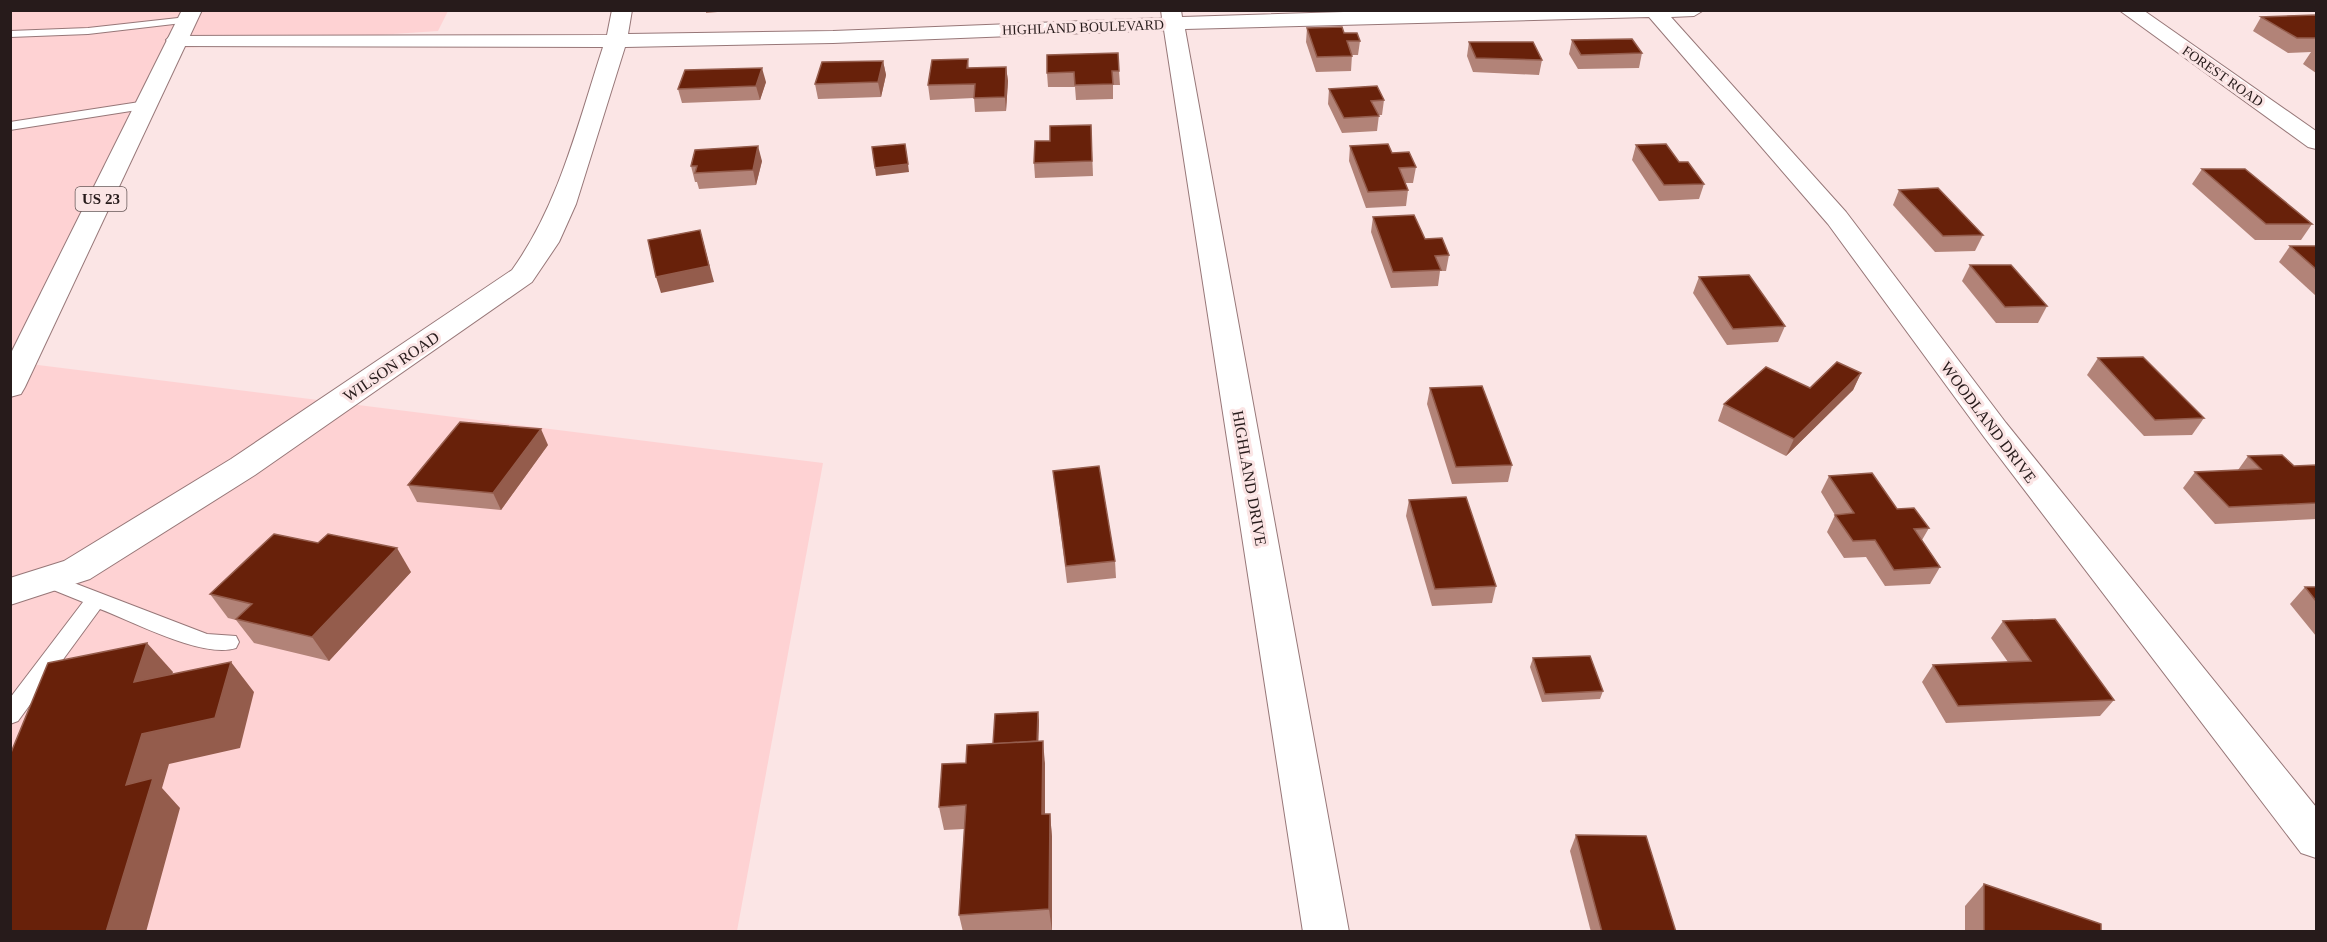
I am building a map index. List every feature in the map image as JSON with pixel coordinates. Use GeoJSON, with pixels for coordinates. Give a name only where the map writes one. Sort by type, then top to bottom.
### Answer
{"type":"FeatureCollection","features":[{"type":"Feature","properties":{"kind":"street","name":"WILSON ROAD"},"geometry":{"type":"LineString","coordinates":[[10,592],[77,570],[243,467],[522,276],[546,242],[563,204],[616,41],[622,10]]}},
{"type":"Feature","properties":{"kind":"street","name":"HIGHLAND BOULEVARD"},"geometry":{"type":"LineString","coordinates":[[186,24],[616,41],[833,37],[1172,17],[1694,10]]}},
{"type":"Feature","properties":{"kind":"street","name":"FOREST ROAD"},"geometry":{"type":"LineString","coordinates":[[2129,10],[2316,142]]}},
{"type":"Feature","properties":{"kind":"street","name":"WOODLAND DRIVE"},"geometry":{"type":"LineString","coordinates":[[1655,11],[1837,218],[1995,430],[2316,839]]}},
{"type":"Feature","properties":{"kind":"street","name":"HIGHLAND DRIVE"},"geometry":{"type":"LineString","coordinates":[[1172,17],[1326,932]]}},
{"type":"Feature","properties":{"kind":"street","name":"US 23"},"geometry":{"type":"LineString","coordinates":[[10,387],[17,361],[186,24]]}},
{"type":"Feature","properties":{"kind":"lane"},"geometry":{"type":"LineString","coordinates":[[10,34],[186,24]]}},
{"type":"Feature","properties":{"kind":"lane"},"geometry":{"type":"LineString","coordinates":[[10,126],[146,105]]}},
{"type":"Feature","properties":{"kind":"lane"},"geometry":{"type":"LineString","coordinates":[[48,580],[206,642],[229,642]]}},
{"type":"Feature","properties":{"kind":"lane"},"geometry":{"type":"LineString","coordinates":[[10,715],[96,599]]}},
{"type":"Feature","properties":{"kind":"shaded area"},"geometry":{"type":"Polygon","coordinates":[[[10,11],[448,11],[438,31],[168,49],[14,362],[823,463],[737,931],[11,931],[10,11]]]}},
{"type":"Feature","properties":{"kind":"building"},"geometry":{"type":"Polygon","coordinates":[[[2316,15],[2316,38],[2297,38],[2261,17],[2316,15]]]}},
{"type":"Feature","properties":{"kind":"building"},"geometry":{"type":"Polygon","coordinates":[[[1342,27],[1344,33],[1357,33],[1360,41],[1347,41],[1352,56],[1317,57],[1307,28],[1342,27]]]}},
{"type":"Feature","properties":{"kind":"building"},"geometry":{"type":"Polygon","coordinates":[[[1632,39],[1642,53],[1581,55],[1572,40],[1632,39]]]}},
{"type":"Feature","properties":{"kind":"building"},"geometry":{"type":"Polygon","coordinates":[[[1469,42],[1533,42],[1542,60],[1476,58],[1469,42]]]}},
{"type":"Feature","properties":{"kind":"building"},"geometry":{"type":"Polygon","coordinates":[[[1118,53],[1119,71],[1112,71],[1113,84],[1075,85],[1074,72],[1047,73],[1047,55],[1118,53]]]}},
{"type":"Feature","properties":{"kind":"building"},"geometry":{"type":"Polygon","coordinates":[[[968,59],[967,68],[1006,67],[1005,97],[974,98],[975,84],[928,85],[932,60],[968,59]]]}},
{"type":"Feature","properties":{"kind":"building"},"geometry":{"type":"Polygon","coordinates":[[[883,61],[878,82],[815,84],[822,62],[883,61]]]}},
{"type":"Feature","properties":{"kind":"building"},"geometry":{"type":"Polygon","coordinates":[[[762,68],[756,86],[678,89],[685,70],[762,68]]]}},
{"type":"Feature","properties":{"kind":"building"},"geometry":{"type":"Polygon","coordinates":[[[1377,86],[1384,100],[1371,101],[1379,116],[1344,118],[1329,89],[1377,86]]]}},
{"type":"Feature","properties":{"kind":"building"},"geometry":{"type":"Polygon","coordinates":[[[1091,125],[1092,161],[1034,163],[1035,141],[1050,141],[1050,126],[1091,125]]]}},
{"type":"Feature","properties":{"kind":"building"},"geometry":{"type":"Polygon","coordinates":[[[905,144],[908,164],[875,168],[872,147],[905,144]]]}},
{"type":"Feature","properties":{"kind":"building"},"geometry":{"type":"Polygon","coordinates":[[[1388,144],[1392,153],[1409,152],[1416,167],[1399,168],[1408,190],[1368,192],[1350,146],[1388,144]]]}},
{"type":"Feature","properties":{"kind":"building"},"geometry":{"type":"Polygon","coordinates":[[[1666,144],[1679,162],[1688,162],[1704,184],[1664,185],[1636,145],[1666,144]]]}},
{"type":"Feature","properties":{"kind":"building"},"geometry":{"type":"Polygon","coordinates":[[[758,146],[753,170],[695,173],[697,166],[691,166],[695,150],[758,146]]]}},
{"type":"Feature","properties":{"kind":"building"},"geometry":{"type":"Polygon","coordinates":[[[2202,169],[2245,169],[2312,224],[2266,224],[2202,169]]]}},
{"type":"Feature","properties":{"kind":"building"},"geometry":{"type":"Polygon","coordinates":[[[1938,188],[1983,235],[1943,236],[1899,190],[1938,188]]]}},
{"type":"Feature","properties":{"kind":"building"},"geometry":{"type":"Polygon","coordinates":[[[1414,215],[1425,239],[1442,238],[1449,255],[1435,256],[1441,270],[1393,272],[1373,217],[1414,215]]]}},
{"type":"Feature","properties":{"kind":"building"},"geometry":{"type":"Polygon","coordinates":[[[700,230],[709,266],[656,277],[648,240],[700,230]]]}},
{"type":"Feature","properties":{"kind":"building"},"geometry":{"type":"Polygon","coordinates":[[[2290,246],[2316,246],[2316,269],[2290,246]]]}},
{"type":"Feature","properties":{"kind":"building"},"geometry":{"type":"Polygon","coordinates":[[[1970,265],[2011,265],[2047,306],[2005,307],[1970,265]]]}},
{"type":"Feature","properties":{"kind":"building"},"geometry":{"type":"Polygon","coordinates":[[[1749,275],[1785,326],[1733,329],[1699,277],[1749,275]]]}},
{"type":"Feature","properties":{"kind":"building"},"geometry":{"type":"Polygon","coordinates":[[[2143,357],[2204,418],[2155,420],[2098,358],[2143,357]]]}},
{"type":"Feature","properties":{"kind":"building"},"geometry":{"type":"Polygon","coordinates":[[[1837,362],[1861,373],[1794,439],[1724,404],[1766,367],[1810,388],[1837,362]]]}},
{"type":"Feature","properties":{"kind":"building"},"geometry":{"type":"Polygon","coordinates":[[[1482,386],[1512,465],[1456,467],[1430,388],[1482,386]]]}},
{"type":"Feature","properties":{"kind":"building"},"geometry":{"type":"Polygon","coordinates":[[[460,422],[541,429],[493,493],[408,485],[460,422]]]}},
{"type":"Feature","properties":{"kind":"building"},"geometry":{"type":"Polygon","coordinates":[[[2282,455],[2294,466],[2316,465],[2316,503],[2229,507],[2195,472],[2261,469],[2248,456],[2282,455]]]}},
{"type":"Feature","properties":{"kind":"building"},"geometry":{"type":"Polygon","coordinates":[[[1099,466],[1115,561],[1066,566],[1053,471],[1099,466]]]}},
{"type":"Feature","properties":{"kind":"building"},"geometry":{"type":"Polygon","coordinates":[[[1872,473],[1897,509],[1914,508],[1929,528],[1914,529],[1940,567],[1894,570],[1875,540],[1853,541],[1835,515],[1854,513],[1829,476],[1872,473]]]}},
{"type":"Feature","properties":{"kind":"building"},"geometry":{"type":"Polygon","coordinates":[[[1466,497],[1496,586],[1435,589],[1409,500],[1466,497]]]}},
{"type":"Feature","properties":{"kind":"building"},"geometry":{"type":"Polygon","coordinates":[[[274,534],[318,543],[328,534],[397,548],[312,637],[236,619],[252,604],[210,594],[274,534]]]}},
{"type":"Feature","properties":{"kind":"building"},"geometry":{"type":"Polygon","coordinates":[[[2305,587],[2316,587],[2316,601],[2305,587]]]}},
{"type":"Feature","properties":{"kind":"building"},"geometry":{"type":"Polygon","coordinates":[[[2055,619],[2114,700],[1958,706],[1933,665],[2031,661],[2003,621],[2055,619]]]}},
{"type":"Feature","properties":{"kind":"building"},"geometry":{"type":"Polygon","coordinates":[[[147,643],[134,682],[231,662],[215,718],[142,734],[126,785],[153,778],[106,932],[10,932],[10,755],[48,663],[147,643]]]}},
{"type":"Feature","properties":{"kind":"building"},"geometry":{"type":"Polygon","coordinates":[[[1590,656],[1603,691],[1545,694],[1533,658],[1590,656]]]}},
{"type":"Feature","properties":{"kind":"building"},"geometry":{"type":"Polygon","coordinates":[[[1038,712],[1037,741],[993,744],[995,714],[1038,712]]]}},
{"type":"Feature","properties":{"kind":"building"},"geometry":{"type":"Polygon","coordinates":[[[1043,741],[1042,814],[1050,814],[1049,909],[959,915],[966,805],[939,807],[942,764],[966,763],[967,745],[1043,741]]]}},
{"type":"Feature","properties":{"kind":"building"},"geometry":{"type":"Polygon","coordinates":[[[1576,835],[1646,836],[1676,932],[1602,932],[1576,835]]]}},
{"type":"Feature","properties":{"kind":"building"},"geometry":{"type":"Polygon","coordinates":[[[1984,884],[2101,924],[2101,932],[1984,932],[1984,884]]]}}]}
